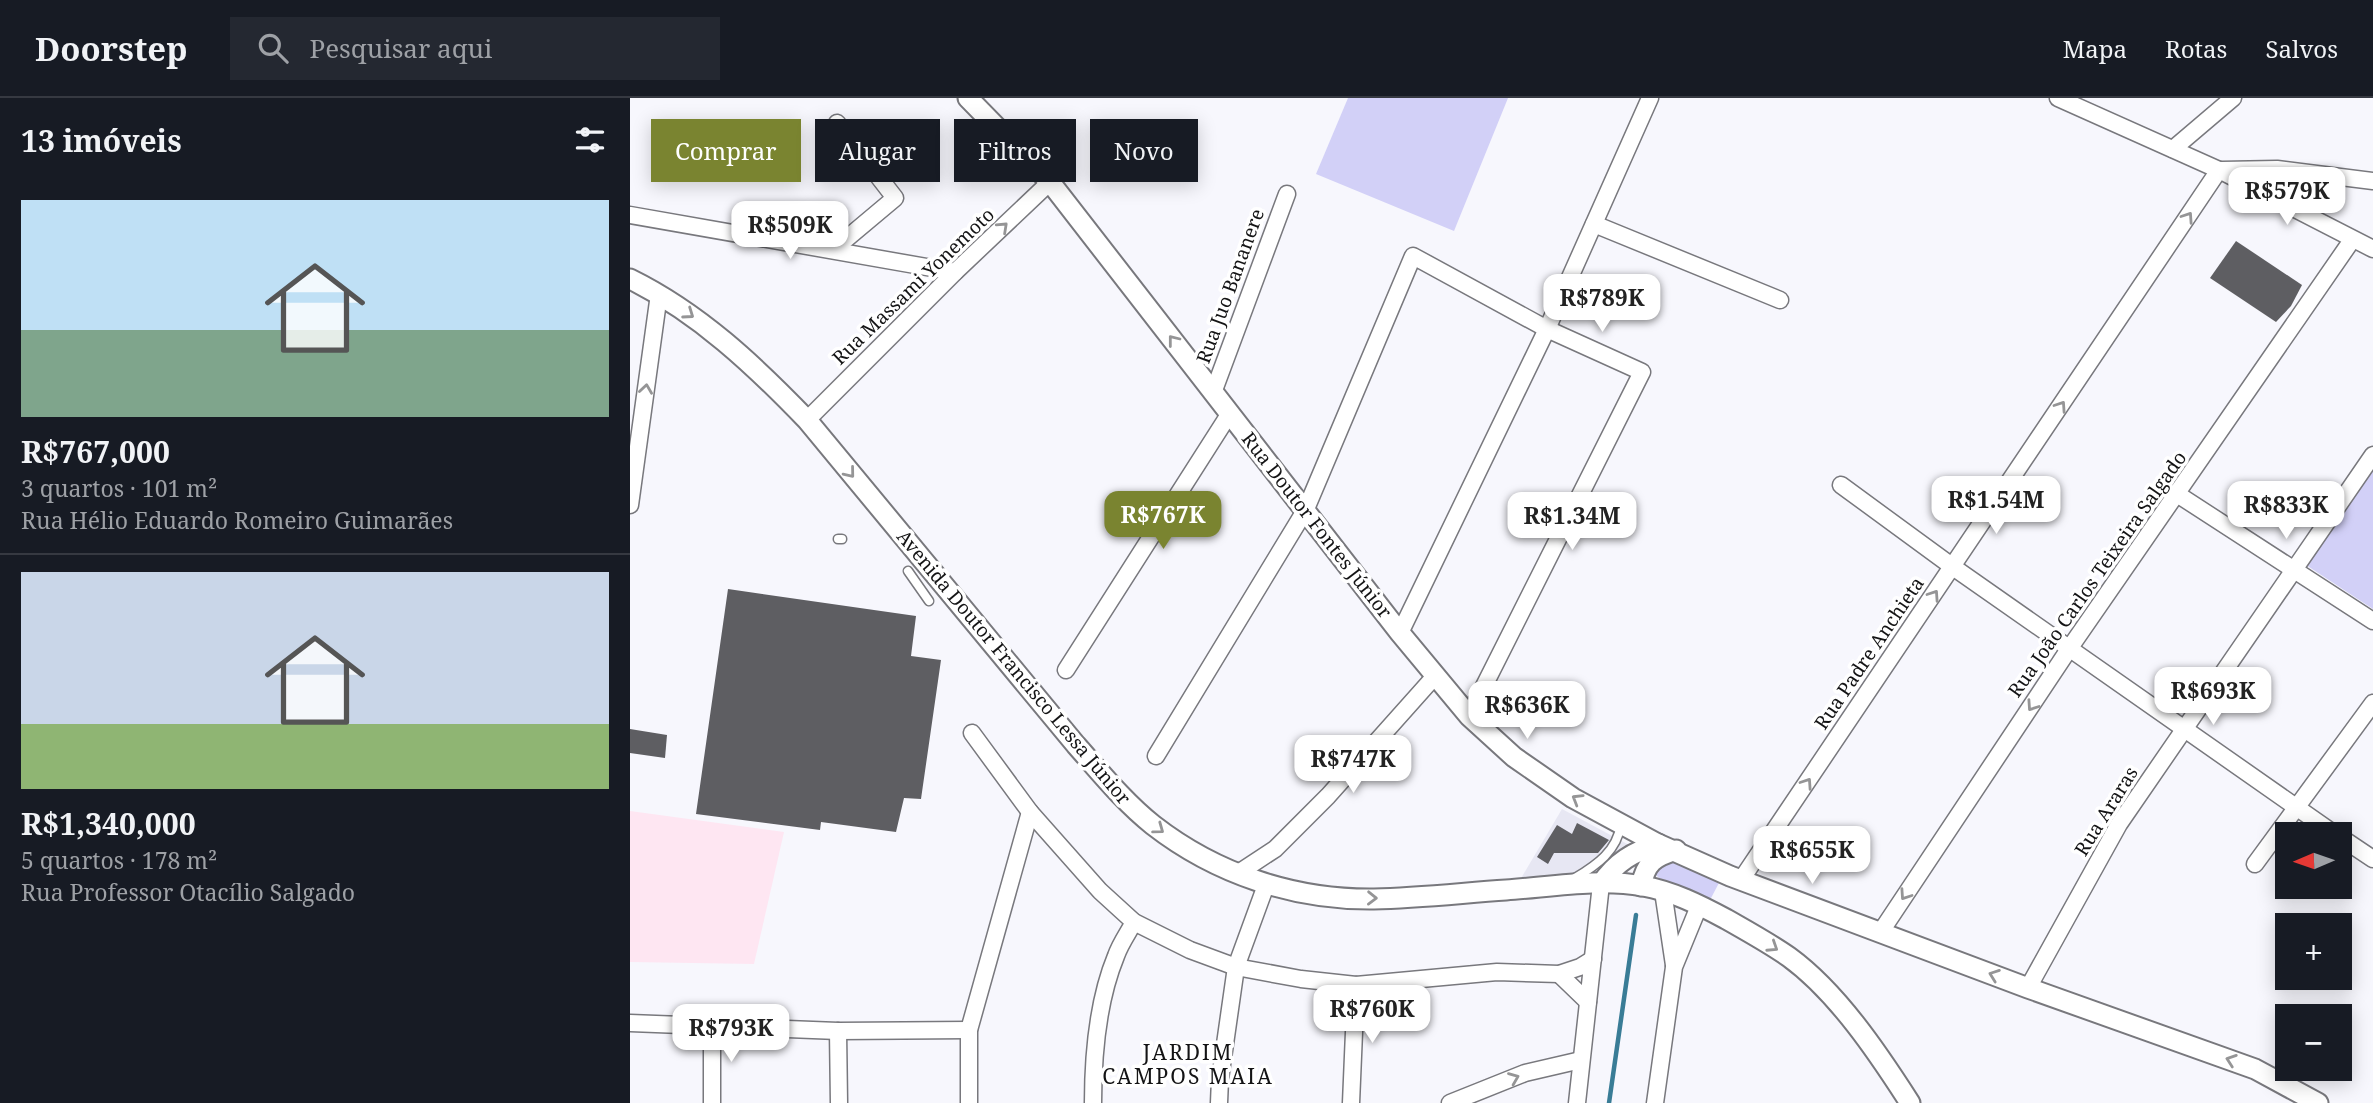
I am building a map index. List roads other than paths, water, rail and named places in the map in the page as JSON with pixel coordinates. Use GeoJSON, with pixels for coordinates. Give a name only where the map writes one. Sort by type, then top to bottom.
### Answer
{"type":"FeatureCollection","features":[{"type":"Feature","properties":{"kind":"street","name":"Rua Doutor Fontes Júnior"},"geometry":{"type":"LineString","coordinates":[[968,98],[1050,183],[1435,676],[1469,716],[1514,757],[1573,798],[1667,847],[1735,878],[2028,988],[2255,1069],[2318,1103]]}},
{"type":"Feature","properties":{"kind":"street"},"geometry":{"type":"LineString","coordinates":[[1400,633],[1546,329],[1650,98]]}},
{"type":"Feature","properties":{"kind":"street"},"geometry":{"type":"LineString","coordinates":[[2058,98],[2219,170],[2373,249]]}},
{"type":"Feature","properties":{"kind":"street"},"geometry":{"type":"LineString","coordinates":[[2173,149],[2234,98]]}},
{"type":"Feature","properties":{"kind":"street"},"geometry":{"type":"LineString","coordinates":[[2219,170],[2277,169],[2373,181]]}},
{"type":"Feature","properties":{"kind":"street"},"geometry":{"type":"LineString","coordinates":[[2271,198],[2269,187],[2277,169]]}},
{"type":"Feature","properties":{"kind":"street","name":"Rua Padre Anchieta"},"geometry":{"type":"LineString","coordinates":[[1735,878],[1953,567],[2219,170]]}},
{"type":"Feature","properties":{"kind":"street"},"geometry":{"type":"LineString","coordinates":[[833,250],[895,198],[883,182]]}},
{"type":"Feature","properties":{"kind":"street","name":"Rua Massami Yonemoto"},"geometry":{"type":"LineString","coordinates":[[807,420],[1050,183]]}},
{"type":"Feature","properties":{"kind":"street","name":"Rua Juo Bananere"},"geometry":{"type":"LineString","coordinates":[[1213,393],[1287,194]]}},
{"type":"Feature","properties":{"kind":"street"},"geometry":{"type":"LineString","coordinates":[[630,215],[956,272]]}},
{"type":"Feature","properties":{"kind":"street"},"geometry":{"type":"LineString","coordinates":[[1594,224],[1780,300]]}},
{"type":"Feature","properties":{"kind":"street","name":"Rua João Carlos Teixeira Salgado"},"geometry":{"type":"LineString","coordinates":[[1880,933],[2070,649],[2352,240]]}},
{"type":"Feature","properties":{"kind":"street"},"geometry":{"type":"LineString","coordinates":[[1156,756],[1306,509],[1413,256],[1546,329],[1642,372],[1469,716]]}},
{"type":"Feature","properties":{"kind":"street","name":"Avenida Doutor Francisco Lessa Júnior"},"geometry":{"type":"LineString","coordinates":[[630,279],[659,294],[727,343],[807,420],[1067,734],[1122,796],[1152,824],[1188,849],[1237,874],[1266,885],[1324,896],[1373,899],[1601,884],[1641,886],[1662,891],[1707,909]]}},
{"type":"Feature","properties":{"kind":"street"},"geometry":{"type":"LineString","coordinates":[[630,505],[659,294]]}},
{"type":"Feature","properties":{"kind":"street"},"geometry":{"type":"LineString","coordinates":[[1066,670],[1230,413]]}},
{"type":"Feature","properties":{"kind":"street","name":"Rua Araras"},"geometry":{"type":"LineString","coordinates":[[2028,988],[2119,824],[2373,455]]}},
{"type":"Feature","properties":{"kind":"street"},"geometry":{"type":"LineString","coordinates":[[1841,485],[1953,567],[2316,822]]}},
{"type":"Feature","properties":{"kind":"street"},"geometry":{"type":"LineString","coordinates":[[2177,494],[2373,621]]}},
{"type":"Feature","properties":{"kind":"street"},"geometry":{"type":"LineString","coordinates":[[1237,874],[1275,849],[1328,796],[1435,676]]}},
{"type":"Feature","properties":{"kind":"street"},"geometry":{"type":"LineString","coordinates":[[2255,863],[2373,703]]}},
{"type":"Feature","properties":{"kind":"street"},"geometry":{"type":"LineString","coordinates":[[972,733],[1030,812],[1100,891],[1134,922],[1190,950],[1236,967],[1301,979],[1356,985],[1497,972],[1559,974],[1593,959]]}},
{"type":"Feature","properties":{"kind":"street"},"geometry":{"type":"LineString","coordinates":[[969,1103],[969,1030],[1030,812]]}},
{"type":"Feature","properties":{"kind":"street"},"geometry":{"type":"LineString","coordinates":[[2352,845],[2373,859]]}},
{"type":"Feature","properties":{"kind":"street"},"geometry":{"type":"LineString","coordinates":[[1577,1103],[1601,884],[1620,861],[1637,851],[1667,847]]}},
{"type":"Feature","properties":{"kind":"street"},"geometry":{"type":"LineString","coordinates":[[1641,886],[1644,873],[1651,862],[1667,847]]}},
{"type":"Feature","properties":{"kind":"street"},"geometry":{"type":"LineString","coordinates":[[1219,1103],[1221,1066],[1236,967],[1266,885]]}},
{"type":"Feature","properties":{"kind":"street"},"geometry":{"type":"LineString","coordinates":[[1655,1103],[1674,967],[1662,891]]}},
{"type":"Feature","properties":{"kind":"street"},"geometry":{"type":"LineString","coordinates":[[1674,967],[1707,909],[1790,958],[1817,981],[1853,1023],[1910,1103]]}},
{"type":"Feature","properties":{"kind":"street"},"geometry":{"type":"LineString","coordinates":[[1093,1103],[1093,1058],[1110,973],[1134,922]]}},
{"type":"Feature","properties":{"kind":"street"},"geometry":{"type":"LineString","coordinates":[[1559,974],[1588,1002]]}},
{"type":"Feature","properties":{"kind":"street"},"geometry":{"type":"LineString","coordinates":[[1350,1103],[1356,985]]}},
{"type":"Feature","properties":{"kind":"street"},"geometry":{"type":"LineString","coordinates":[[630,1023],[838,1031],[969,1030]]}},
{"type":"Feature","properties":{"kind":"street"},"geometry":{"type":"LineString","coordinates":[[712,1025],[712,1103]]}},
{"type":"Feature","properties":{"kind":"street"},"geometry":{"type":"LineString","coordinates":[[838,1031],[839,1103]]}},
{"type":"Feature","properties":{"kind":"street"},"geometry":{"type":"LineString","coordinates":[[1450,1103],[1525,1073],[1581,1060]]}},
{"type":"Feature","properties":{"kind":"lane"},"geometry":{"type":"LineString","coordinates":[[908,571],[929,601]]}},
{"type":"Feature","properties":{"kind":"lane"},"geometry":{"type":"LineString","coordinates":[[1560,887],[1593,867],[1608,854],[1617,840],[1621,824]]}},
{"type":"Feature","properties":{"kind":"waterway"},"geometry":{"type":"LineString","coordinates":[[1609,1103],[1636,915]]}},
{"type":"Feature","properties":{"kind":"district","name":"JARDIM CAMPOS MAIA"},"geometry":{"type":"Point","coordinates":[1188,1064]}}]}
